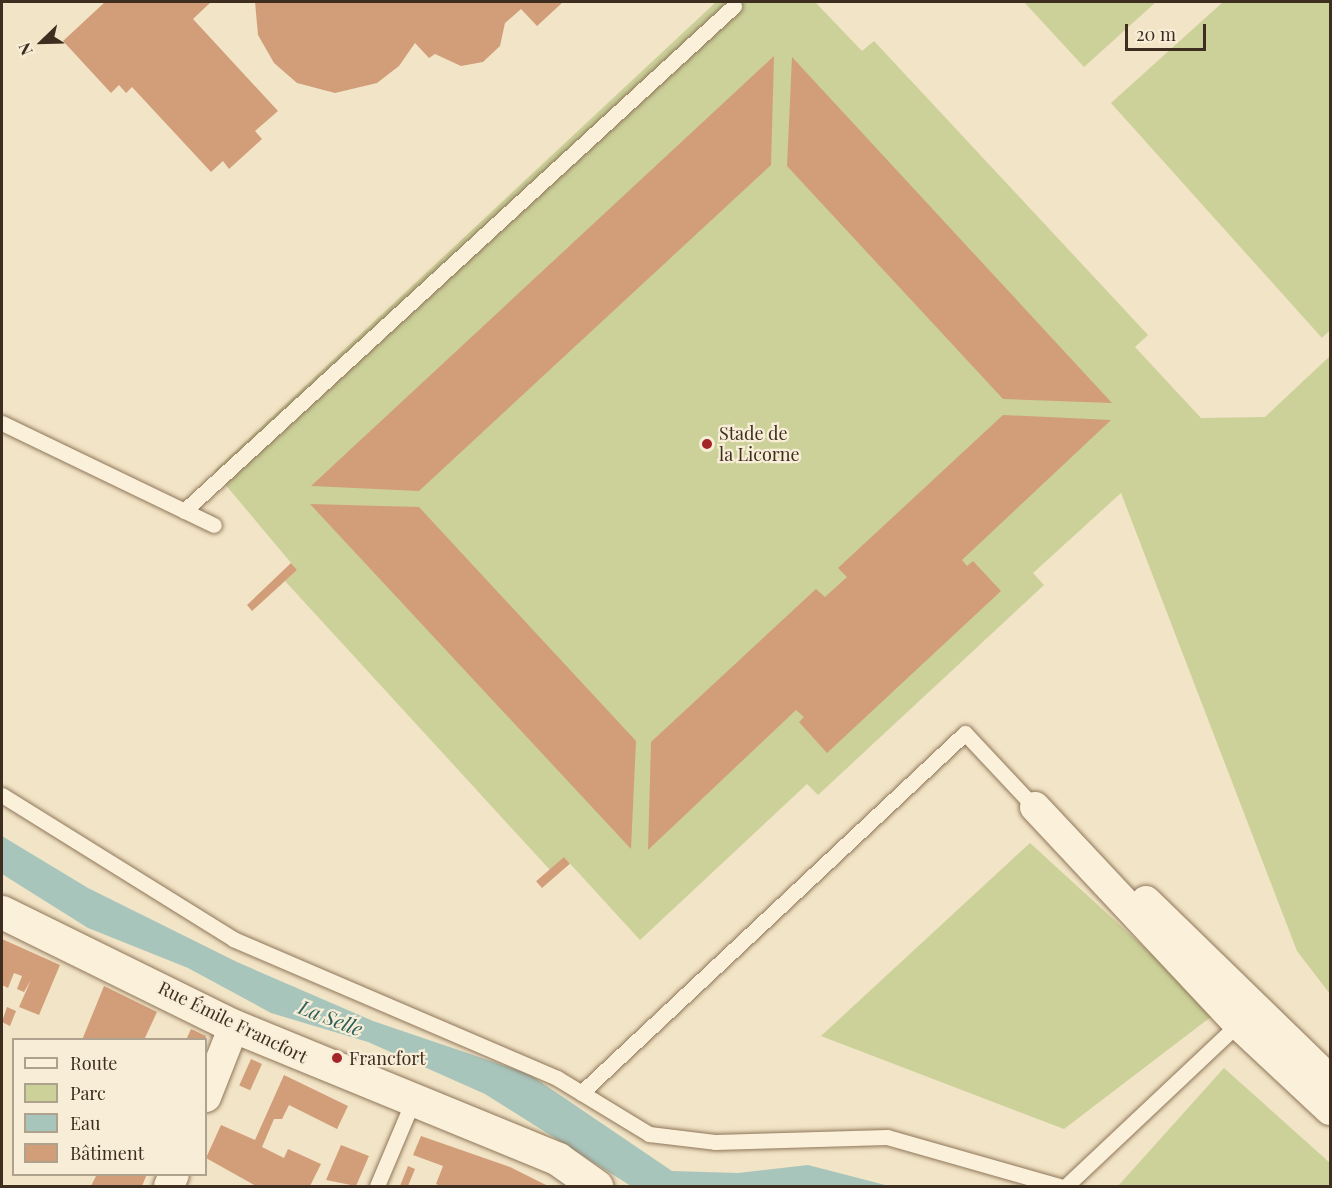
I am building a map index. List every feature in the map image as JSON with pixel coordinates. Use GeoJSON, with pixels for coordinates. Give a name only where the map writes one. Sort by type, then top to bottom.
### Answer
{"type":"FeatureCollection","features":[{"type":"Feature","properties":{"kind":"street"},"geometry":{"type":"LineString","coordinates":[[1037,809],[1247,1016],[1330,1110]]}},
{"type":"Feature","properties":{"kind":"street","name":"Rue Émile Francfort"},"geometry":{"type":"LineString","coordinates":[[2,912],[234,1026],[412,1103],[558,1159],[596,1186]]}},
{"type":"Feature","properties":{"kind":"street"},"geometry":{"type":"LineString","coordinates":[[1247,1016],[1330,1080]]}},
{"type":"Feature","properties":{"kind":"street"},"geometry":{"type":"LineString","coordinates":[[207,1094],[234,1026]]}},
{"type":"Feature","properties":{"kind":"lane"},"geometry":{"type":"LineString","coordinates":[[184,511],[734,6]]}},
{"type":"Feature","properties":{"kind":"lane"},"geometry":{"type":"LineString","coordinates":[[2,423],[214,525]]}},
{"type":"Feature","properties":{"kind":"lane"},"geometry":{"type":"LineString","coordinates":[[581,1093],[965,733],[1037,809]]}},
{"type":"Feature","properties":{"kind":"lane"},"geometry":{"type":"LineString","coordinates":[[2,795],[233,939],[403,1008],[581,1093],[649,1134],[678,1141],[887,1137],[1059,1186]]}},
{"type":"Feature","properties":{"kind":"lane"},"geometry":{"type":"LineString","coordinates":[[1066,1186],[1247,1016]]}},
{"type":"Feature","properties":{"kind":"lane"},"geometry":{"type":"LineString","coordinates":[[377,1186],[412,1103]]}},
{"type":"Feature","properties":{"kind":"green space","name":"Stade de la Licorne"},"geometry":{"type":"Polygon","coordinates":[[[716,2],[815,2],[862,51],[874,41],[1148,335],[1135,347],[1201,418],[1265,417],[1330,356],[1330,994],[1297,951],[1121,493],[1033,573],[1044,585],[818,795],[807,784],[640,940],[564,857],[550,870],[285,581],[297,570],[214,471],[716,2]]]}},
{"type":"Feature","properties":{"kind":"green space"},"geometry":{"type":"Polygon","coordinates":[[[1024,2],[1156,2],[1084,67],[1024,2]]]}},
{"type":"Feature","properties":{"kind":"green space"},"geometry":{"type":"Polygon","coordinates":[[[1223,2],[1330,2],[1330,330],[1322,338],[1111,103],[1223,2]]]}},
{"type":"Feature","properties":{"kind":"green space"},"geometry":{"type":"Polygon","coordinates":[[[1030,843],[1216,1013],[1064,1129],[821,1036],[1030,843]]]}},
{"type":"Feature","properties":{"kind":"green space"},"geometry":{"type":"Polygon","coordinates":[[[1224,1068],[1330,1163],[1330,1186],[1118,1186],[1224,1068]]]}},
{"type":"Feature","properties":{"kind":"water","name":"La Selle"},"geometry":{"type":"Polygon","coordinates":[[[2,836],[88,888],[237,962],[373,1021],[529,1074],[672,1171],[738,1173],[808,1165],[889,1186],[631,1186],[485,1094],[368,1042],[271,1013],[188,968],[88,928],[2,874],[2,836]]]}},
{"type":"Feature","properties":{"kind":"building"},"geometry":{"type":"Polygon","coordinates":[[[105,2],[211,2],[193,19],[278,111],[255,131],[262,139],[229,169],[223,161],[211,172],[132,87],[126,93],[119,85],[111,93],[63,41],[105,2]]]}},
{"type":"Feature","properties":{"kind":"building"},"geometry":{"type":"Polygon","coordinates":[[[255,2],[563,2],[537,26],[521,9],[505,23],[500,46],[483,62],[461,66],[435,54],[429,58],[415,43],[399,66],[377,83],[335,93],[297,83],[274,63],[258,35],[255,2]]]}},
{"type":"Feature","properties":{"kind":"building"},"geometry":{"type":"Polygon","coordinates":[[[774,56],[771,165],[419,491],[311,486],[774,56]]]}},
{"type":"Feature","properties":{"kind":"building"},"geometry":{"type":"Polygon","coordinates":[[[792,57],[1112,403],[1003,399],[787,166],[792,57]]]}},
{"type":"Feature","properties":{"kind":"building"},"geometry":{"type":"Polygon","coordinates":[[[1003,415],[1111,420],[962,560],[967,566],[973,561],[1001,591],[827,753],[799,722],[804,717],[796,710],[648,850],[651,742],[816,589],[825,597],[847,577],[838,568],[1003,415]]]}},
{"type":"Feature","properties":{"kind":"building"},"geometry":{"type":"Polygon","coordinates":[[[310,504],[419,507],[636,741],[631,849],[310,504]]]}},
{"type":"Feature","properties":{"kind":"building"},"geometry":{"type":"Polygon","coordinates":[[[291,563],[297,570],[252,611],[247,605],[291,563]]]}},
{"type":"Feature","properties":{"kind":"building"},"geometry":{"type":"Polygon","coordinates":[[[564,857],[570,864],[542,888],[536,881],[564,857]]]}},
{"type":"Feature","properties":{"kind":"building"},"geometry":{"type":"Polygon","coordinates":[[[2,939],[60,965],[39,1015],[19,1007],[31,980],[24,992],[17,989],[22,976],[14,973],[8,988],[2,985],[2,939]]]}},
{"type":"Feature","properties":{"kind":"building"},"geometry":{"type":"Polygon","coordinates":[[[104,986],[157,1012],[145,1038],[83,1038],[104,986]]]}},
{"type":"Feature","properties":{"kind":"building"},"geometry":{"type":"Polygon","coordinates":[[[7,1007],[16,1011],[10,1026],[2,1022],[7,1007]]]}},
{"type":"Feature","properties":{"kind":"building"},"geometry":{"type":"Polygon","coordinates":[[[191,1029],[206,1036],[206,1038],[187,1038],[191,1029]]]}},
{"type":"Feature","properties":{"kind":"building"},"geometry":{"type":"Polygon","coordinates":[[[251,1059],[262,1064],[250,1090],[239,1085],[251,1059]]]}},
{"type":"Feature","properties":{"kind":"building"},"geometry":{"type":"Polygon","coordinates":[[[284,1075],[348,1106],[337,1129],[289,1105],[282,1119],[274,1119],[262,1147],[284,1158],[288,1149],[321,1164],[310,1186],[256,1186],[207,1159],[221,1125],[255,1140],[284,1075]]]}},
{"type":"Feature","properties":{"kind":"building"},"geometry":{"type":"Polygon","coordinates":[[[421,1136],[510,1167],[548,1186],[441,1186],[436,1184],[443,1166],[413,1155],[421,1136]]]}},
{"type":"Feature","properties":{"kind":"building"},"geometry":{"type":"Polygon","coordinates":[[[341,1145],[369,1156],[356,1186],[326,1180],[341,1145]]]}},
{"type":"Feature","properties":{"kind":"building"},"geometry":{"type":"Polygon","coordinates":[[[408,1166],[415,1169],[408,1186],[400,1186],[408,1166]]]}},
{"type":"Feature","properties":{"kind":"building"},"geometry":{"type":"Polygon","coordinates":[[[96,1176],[146,1176],[142,1186],[91,1186],[96,1176]]]}},
{"type":"Feature","properties":{"kind":"place","name":"Stade de la Licorne"},"geometry":{"type":"Point","coordinates":[707,444]}},
{"type":"Feature","properties":{"kind":"place","name":"Francfort"},"geometry":{"type":"Point","coordinates":[337,1058]}}]}
